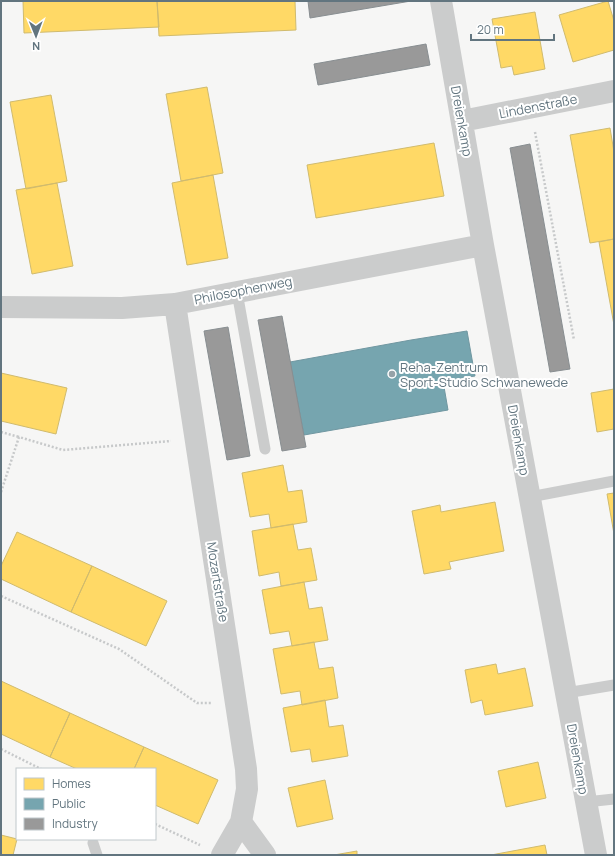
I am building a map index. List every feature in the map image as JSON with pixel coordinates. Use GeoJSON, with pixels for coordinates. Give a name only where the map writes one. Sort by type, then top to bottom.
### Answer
{"type":"FeatureCollection","features":[{"type":"Feature","properties":{"kind":"street","name":"Dreienkamp"},"geometry":{"type":"LineString","coordinates":[[441,1],[483,245],[596,855]]}},
{"type":"Feature","properties":{"kind":"street","name":"Lindenstraße"},"geometry":{"type":"LineString","coordinates":[[462,121],[614,91]]}},
{"type":"Feature","properties":{"kind":"street","name":"Philosophenweg"},"geometry":{"type":"LineString","coordinates":[[1,307],[122,308],[175,304],[483,245]]}},
{"type":"Feature","properties":{"kind":"street","name":"Mozartstraße"},"geometry":{"type":"LineString","coordinates":[[175,304],[246,769],[247,789],[241,822],[222,855]]}},
{"type":"Feature","properties":{"kind":"street"},"geometry":{"type":"LineString","coordinates":[[241,822],[265,855]]}},
{"type":"Feature","properties":{"kind":"lane"},"geometry":{"type":"LineString","coordinates":[[236,292],[265,449]]}},
{"type":"Feature","properties":{"kind":"lane"},"geometry":{"type":"LineString","coordinates":[[530,497],[614,481]]}},
{"type":"Feature","properties":{"kind":"lane"},"geometry":{"type":"LineString","coordinates":[[566,693],[614,685]]}},
{"type":"Feature","properties":{"kind":"lane"},"geometry":{"type":"LineString","coordinates":[[586,802],[614,798]]}},
{"type":"Feature","properties":{"kind":"lane"},"geometry":{"type":"LineString","coordinates":[[93,843],[97,855]]}},
{"type":"Feature","properties":{"kind":"path"},"geometry":{"type":"LineString","coordinates":[[530,108],[574,340]]}},
{"type":"Feature","properties":{"kind":"path"},"geometry":{"type":"LineString","coordinates":[[1,432],[63,450],[196,438]]}},
{"type":"Feature","properties":{"kind":"path"},"geometry":{"type":"LineString","coordinates":[[1,492],[19,436]]}},
{"type":"Feature","properties":{"kind":"path"},"geometry":{"type":"LineString","coordinates":[[1,596],[119,649],[197,703],[236,703]]}},
{"type":"Feature","properties":{"kind":"path"},"geometry":{"type":"LineString","coordinates":[[1,749],[39,768]]}},
{"type":"Feature","properties":{"kind":"path"},"geometry":{"type":"LineString","coordinates":[[156,824],[200,846]]}},
{"type":"Feature","properties":{"kind":"building: Homes"},"geometry":{"type":"Polygon","coordinates":[[[23,1],[157,1],[159,27],[24,33],[23,1]]]}},
{"type":"Feature","properties":{"kind":"building: Homes"},"geometry":{"type":"Polygon","coordinates":[[[157,1],[295,1],[296,30],[159,36],[157,1]]]}},
{"type":"Feature","properties":{"kind":"building: Homes"},"geometry":{"type":"Polygon","coordinates":[[[608,1],[614,21],[614,50],[573,62],[559,15],[608,1]]]}},
{"type":"Feature","properties":{"kind":"building: Homes"},"geometry":{"type":"Polygon","coordinates":[[[535,12],[545,69],[514,75],[512,66],[501,68],[492,19],[535,12]]]}},
{"type":"Feature","properties":{"kind":"building: Homes"},"geometry":{"type":"Polygon","coordinates":[[[207,87],[223,173],[181,181],[166,94],[207,87]]]}},
{"type":"Feature","properties":{"kind":"building: Homes"},"geometry":{"type":"Polygon","coordinates":[[[51,95],[67,181],[26,189],[10,102],[51,95]]]}},
{"type":"Feature","properties":{"kind":"building: Homes"},"geometry":{"type":"Polygon","coordinates":[[[610,128],[614,152],[614,239],[590,243],[570,135],[610,128]]]}},
{"type":"Feature","properties":{"kind":"building: Homes"},"geometry":{"type":"Polygon","coordinates":[[[434,143],[444,196],[316,218],[307,165],[434,143]]]}},
{"type":"Feature","properties":{"kind":"building: Homes"},"geometry":{"type":"Polygon","coordinates":[[[213,175],[228,258],[187,265],[172,183],[213,175]]]}},
{"type":"Feature","properties":{"kind":"building: Homes"},"geometry":{"type":"Polygon","coordinates":[[[57,183],[73,266],[32,274],[16,190],[57,183]]]}},
{"type":"Feature","properties":{"kind":"building: Homes"},"geometry":{"type":"Polygon","coordinates":[[[614,239],[614,325],[599,242],[614,239]]]}},
{"type":"Feature","properties":{"kind":"building: Homes"},"geometry":{"type":"Polygon","coordinates":[[[1,373],[67,388],[56,434],[1,421],[1,373]]]}},
{"type":"Feature","properties":{"kind":"building: Homes"},"geometry":{"type":"Polygon","coordinates":[[[614,389],[614,429],[597,432],[591,393],[614,389]]]}},
{"type":"Feature","properties":{"kind":"building: Homes"},"geometry":{"type":"Polygon","coordinates":[[[283,465],[288,492],[302,490],[307,522],[271,528],[269,514],[250,517],[242,473],[283,465]]]}},
{"type":"Feature","properties":{"kind":"building: Homes"},"geometry":{"type":"Polygon","coordinates":[[[614,493],[614,534],[607,494],[614,493]]]}},
{"type":"Feature","properties":{"kind":"building: Homes"},"geometry":{"type":"Polygon","coordinates":[[[495,502],[504,551],[449,562],[451,569],[424,574],[412,511],[440,505],[441,512],[495,502]]]}},
{"type":"Feature","properties":{"kind":"building: Homes"},"geometry":{"type":"Polygon","coordinates":[[[293,524],[298,550],[311,548],[317,580],[281,586],[279,572],[259,576],[252,531],[293,524]]]}},
{"type":"Feature","properties":{"kind":"building: Homes"},"geometry":{"type":"Polygon","coordinates":[[[17,532],[92,566],[71,612],[1,579],[1,566],[17,532]]]}},
{"type":"Feature","properties":{"kind":"building: Homes"},"geometry":{"type":"Polygon","coordinates":[[[92,566],[167,601],[146,646],[71,612],[92,566]]]}},
{"type":"Feature","properties":{"kind":"building: Homes"},"geometry":{"type":"Polygon","coordinates":[[[304,582],[309,609],[322,607],[328,640],[292,646],[289,631],[270,634],[262,590],[304,582]]]}},
{"type":"Feature","properties":{"kind":"building: Homes"},"geometry":{"type":"Polygon","coordinates":[[[314,642],[319,669],[333,667],[338,698],[302,705],[300,691],[281,694],[273,649],[314,642]]]}},
{"type":"Feature","properties":{"kind":"building: Homes"},"geometry":{"type":"Polygon","coordinates":[[[496,664],[498,674],[525,668],[533,706],[485,715],[482,700],[471,703],[465,670],[496,664]]]}},
{"type":"Feature","properties":{"kind":"building: Homes"},"geometry":{"type":"Polygon","coordinates":[[[1,681],[70,713],[50,757],[1,734],[1,681]]]}},
{"type":"Feature","properties":{"kind":"building: Homes"},"geometry":{"type":"Polygon","coordinates":[[[325,700],[329,727],[343,725],[348,756],[312,762],[310,749],[291,752],[283,708],[325,700]]]}},
{"type":"Feature","properties":{"kind":"building: Homes"},"geometry":{"type":"Polygon","coordinates":[[[70,713],[144,747],[134,768],[75,768],[50,757],[70,713]]]}},
{"type":"Feature","properties":{"kind":"building: Homes"},"geometry":{"type":"Polygon","coordinates":[[[144,747],[218,780],[198,824],[156,805],[156,768],[134,768],[144,747]]]}},
{"type":"Feature","properties":{"kind":"building: Homes"},"geometry":{"type":"Polygon","coordinates":[[[538,762],[546,798],[506,807],[498,771],[538,762]]]}},
{"type":"Feature","properties":{"kind":"building: Homes"},"geometry":{"type":"Polygon","coordinates":[[[325,780],[333,819],[297,827],[288,788],[325,780]]]}},
{"type":"Feature","properties":{"kind":"building: Homes"},"geometry":{"type":"Polygon","coordinates":[[[1,835],[16,839],[13,855],[1,855],[1,835]]]}},
{"type":"Feature","properties":{"kind":"building: Homes"},"geometry":{"type":"Polygon","coordinates":[[[545,845],[547,855],[491,855],[545,845]]]}},
{"type":"Feature","properties":{"kind":"building: Homes"},"geometry":{"type":"Polygon","coordinates":[[[357,851],[357,855],[334,855],[357,851]]]}},
{"type":"Feature","properties":{"kind":"building: Public"},"geometry":{"type":"Polygon","coordinates":[[[467,331],[475,376],[443,381],[448,410],[304,435],[290,362],[467,331]]]}},
{"type":"Feature","properties":{"kind":"building: Industry"},"geometry":{"type":"Polygon","coordinates":[[[308,1],[411,1],[310,18],[308,1]]]}},
{"type":"Feature","properties":{"kind":"building: Industry"},"geometry":{"type":"Polygon","coordinates":[[[426,44],[430,65],[318,85],[314,64],[426,44]]]}},
{"type":"Feature","properties":{"kind":"building: Industry"},"geometry":{"type":"Polygon","coordinates":[[[530,144],[570,369],[550,372],[510,148],[530,144]]]}},
{"type":"Feature","properties":{"kind":"building: Industry"},"geometry":{"type":"Polygon","coordinates":[[[282,316],[306,447],[282,451],[258,320],[282,316]]]}},
{"type":"Feature","properties":{"kind":"building: Industry"},"geometry":{"type":"Polygon","coordinates":[[[228,327],[250,456],[227,460],[204,331],[228,327]]]}},
{"type":"Feature","properties":{"kind":"place","name":"Reha-Zentrum Sport-Studio Schwanewede"},"geometry":{"type":"Point","coordinates":[392,374]}}]}
